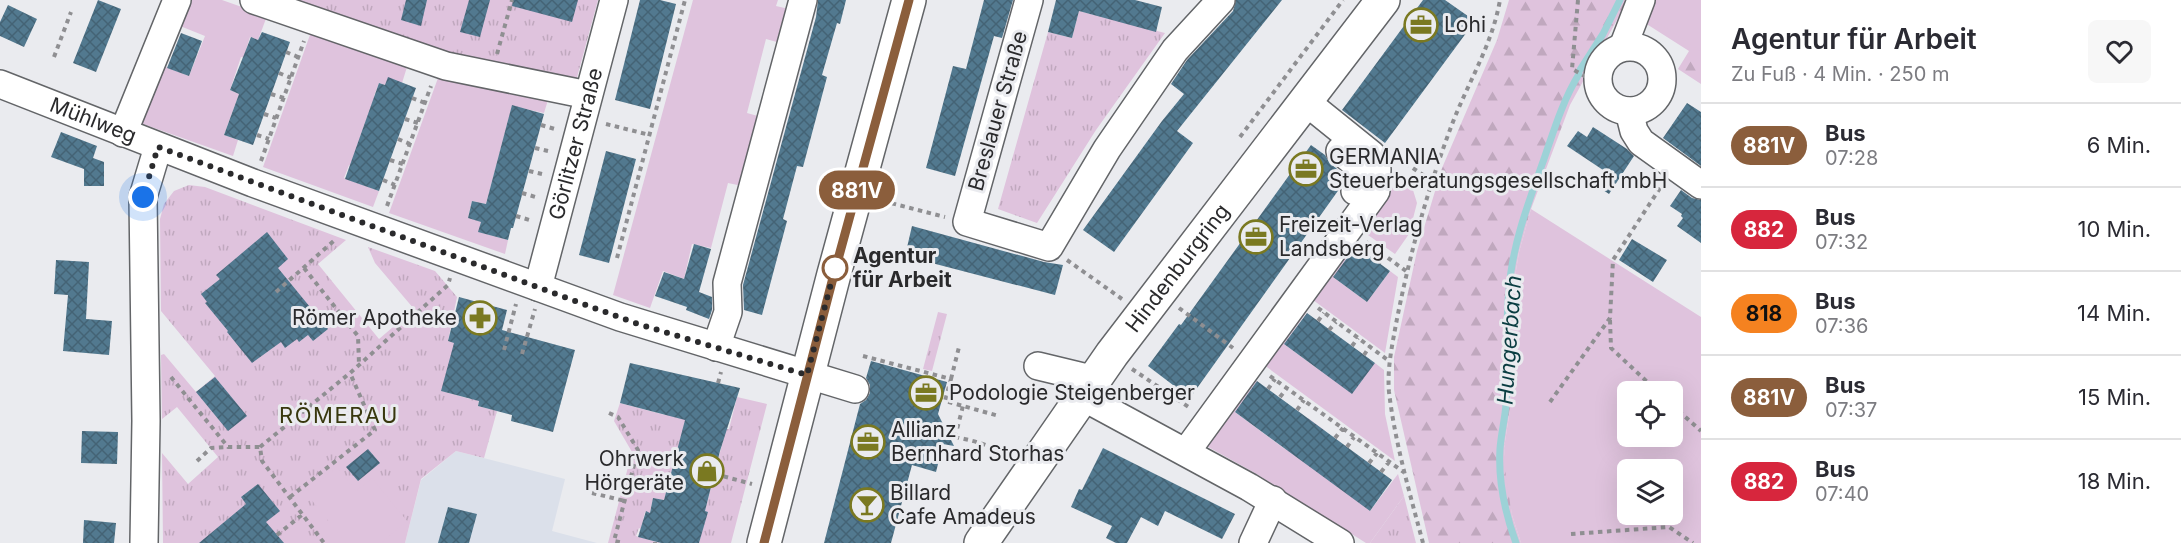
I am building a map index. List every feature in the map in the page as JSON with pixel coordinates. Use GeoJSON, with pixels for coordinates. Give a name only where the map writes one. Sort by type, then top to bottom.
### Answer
{"type":"FeatureCollection","features":[{"type":"Feature","properties":{"kind":"main road"},"geometry":{"type":"LineString","coordinates":[[764,543],[909,0]]}},
{"type":"Feature","properties":{"kind":"main road","name":"Hindenburgring"},"geometry":{"type":"LineString","coordinates":[[981,543],[1097,377],[1383,0]]}},
{"type":"Feature","properties":{"kind":"street"},"geometry":{"type":"LineString","coordinates":[[123,133],[177,0]]}},
{"type":"Feature","properties":{"kind":"street"},"geometry":{"type":"LineString","coordinates":[[254,0],[439,64],[491,76],[585,106]]}},
{"type":"Feature","properties":{"kind":"street","name":"Görlitzer Straße"},"geometry":{"type":"LineString","coordinates":[[534,286],[614,0]]}},
{"type":"Feature","properties":{"kind":"street"},"geometry":{"type":"LineString","coordinates":[[716,347],[728,312],[727,283],[803,0]]}},
{"type":"Feature","properties":{"kind":"street","name":"Breslauer Straße"},"geometry":{"type":"LineString","coordinates":[[967,222],[1029,0]]}},
{"type":"Feature","properties":{"kind":"street"},"geometry":{"type":"LineString","coordinates":[[967,222],[1049,247],[1107,149],[1175,50],[1221,0]]}},
{"type":"Feature","properties":{"kind":"street"},"geometry":{"type":"LineString","coordinates":[[1623,47],[1641,0]]}},
{"type":"Feature","properties":{"kind":"street"},"geometry":{"type":"LineString","coordinates":[[1623,47],[1645,50],[1654,56],[1660,65],[1662,87],[1657,97],[1649,105],[1640,109],[1629,111],[1618,108],[1602,94],[1599,84],[1601,65],[1614,51],[1623,47]]}},
{"type":"Feature","properties":{"kind":"street","name":"Mühlweg"},"geometry":{"type":"LineString","coordinates":[[0,84],[253,183],[635,323],[855,389]]}},
{"type":"Feature","properties":{"kind":"street"},"geometry":{"type":"LineString","coordinates":[[1299,108],[1358,166],[1360,175],[1354,191]]}},
{"type":"Feature","properties":{"kind":"street"},"geometry":{"type":"LineString","coordinates":[[1186,452],[1376,191],[1378,177],[1375,162],[1366,148],[1299,108]]}},
{"type":"Feature","properties":{"kind":"street"},"geometry":{"type":"LineString","coordinates":[[1629,111],[1634,131],[1641,142],[1701,185]]}},
{"type":"Feature","properties":{"kind":"street"},"geometry":{"type":"LineString","coordinates":[[144,543],[146,421],[143,197],[158,147]]}},
{"type":"Feature","properties":{"kind":"street"},"geometry":{"type":"LineString","coordinates":[[1038,366],[1097,377],[1186,452],[1273,500],[1340,543]]}},
{"type":"Feature","properties":{"kind":"street"},"geometry":{"type":"LineString","coordinates":[[1253,543],[1273,500]]}},
{"type":"Feature","properties":{"kind":"path"},"geometry":{"type":"LineString","coordinates":[[491,76],[512,0]]}},
{"type":"Feature","properties":{"kind":"path"},"geometry":{"type":"LineString","coordinates":[[617,258],[685,0]]}},
{"type":"Feature","properties":{"kind":"path"},"geometry":{"type":"LineString","coordinates":[[1423,543],[1405,473],[1389,391],[1390,361],[1406,271],[1438,165],[1452,124],[1490,42],[1500,0]]}},
{"type":"Feature","properties":{"kind":"path"},"geometry":{"type":"LineString","coordinates":[[1578,0],[1572,69],[1599,84]]}},
{"type":"Feature","properties":{"kind":"path"},"geometry":{"type":"LineString","coordinates":[[54,57],[71,12]]}},
{"type":"Feature","properties":{"kind":"path"},"geometry":{"type":"LineString","coordinates":[[253,183],[312,20]]}},
{"type":"Feature","properties":{"kind":"path"},"geometry":{"type":"LineString","coordinates":[[286,52],[298,57]]}},
{"type":"Feature","properties":{"kind":"path"},"geometry":{"type":"LineString","coordinates":[[276,292],[304,268],[368,225],[395,185],[439,64]]}},
{"type":"Feature","properties":{"kind":"path"},"geometry":{"type":"LineString","coordinates":[[279,73],[291,78]]}},
{"type":"Feature","properties":{"kind":"path"},"geometry":{"type":"LineString","coordinates":[[272,94],[284,98]]}},
{"type":"Feature","properties":{"kind":"path"},"geometry":{"type":"LineString","coordinates":[[412,98],[425,103]]}},
{"type":"Feature","properties":{"kind":"path"},"geometry":{"type":"LineString","coordinates":[[585,106],[650,135]]}},
{"type":"Feature","properties":{"kind":"path"},"geometry":{"type":"LineString","coordinates":[[264,114],[276,118]]}},
{"type":"Feature","properties":{"kind":"path"},"geometry":{"type":"LineString","coordinates":[[405,119],[417,123]]}},
{"type":"Feature","properties":{"kind":"path"},"geometry":{"type":"LineString","coordinates":[[257,135],[269,139]]}},
{"type":"Feature","properties":{"kind":"path"},"geometry":{"type":"LineString","coordinates":[[398,139],[410,144]]}},
{"type":"Feature","properties":{"kind":"path"},"geometry":{"type":"LineString","coordinates":[[390,160],[403,164]]}},
{"type":"Feature","properties":{"kind":"path"},"geometry":{"type":"LineString","coordinates":[[1646,381],[1611,348],[1613,260],[1674,166]]}},
{"type":"Feature","properties":{"kind":"path"},"geometry":{"type":"LineString","coordinates":[[383,180],[395,185]]}},
{"type":"Feature","properties":{"kind":"path"},"geometry":{"type":"LineString","coordinates":[[876,200],[967,222]]}},
{"type":"Feature","properties":{"kind":"path"},"geometry":{"type":"LineString","coordinates":[[1349,229],[1406,271]]}},
{"type":"Feature","properties":{"kind":"path"},"geometry":{"type":"LineString","coordinates":[[1367,254],[1373,246]]}},
{"type":"Feature","properties":{"kind":"path"},"geometry":{"type":"LineString","coordinates":[[1049,247],[1122,299]]}},
{"type":"Feature","properties":{"kind":"path"},"geometry":{"type":"LineString","coordinates":[[1379,263],[1384,255]]}},
{"type":"Feature","properties":{"kind":"path"},"geometry":{"type":"LineString","coordinates":[[197,460],[212,448],[260,447],[350,373],[398,326],[448,285],[458,258]]}},
{"type":"Feature","properties":{"kind":"path"},"geometry":{"type":"LineString","coordinates":[[304,268],[358,336],[359,364]]}},
{"type":"Feature","properties":{"kind":"path"},"geometry":{"type":"LineString","coordinates":[[504,350],[512,317],[534,286]]}},
{"type":"Feature","properties":{"kind":"path"},"geometry":{"type":"LineString","coordinates":[[522,354],[534,286]]}},
{"type":"Feature","properties":{"kind":"path"},"geometry":{"type":"LineString","coordinates":[[1300,296],[1390,361]]}},
{"type":"Feature","properties":{"kind":"path"},"geometry":{"type":"LineString","coordinates":[[1174,304],[1405,473]]}},
{"type":"Feature","properties":{"kind":"path"},"geometry":{"type":"LineString","coordinates":[[1318,321],[1324,313]]}},
{"type":"Feature","properties":{"kind":"path"},"geometry":{"type":"LineString","coordinates":[[506,315],[512,317]]}},
{"type":"Feature","properties":{"kind":"path"},"geometry":{"type":"LineString","coordinates":[[1550,402],[1610,318]]}},
{"type":"Feature","properties":{"kind":"path"},"geometry":{"type":"LineString","coordinates":[[1329,330],[1336,321]]}},
{"type":"Feature","properties":{"kind":"path"},"geometry":{"type":"LineString","coordinates":[[1352,346],[1358,338]]}},
{"type":"Feature","properties":{"kind":"path"},"geometry":{"type":"LineString","coordinates":[[1364,355],[1370,346]]}},
{"type":"Feature","properties":{"kind":"path"},"geometry":{"type":"LineString","coordinates":[[959,347],[945,401],[999,416]]}},
{"type":"Feature","properties":{"kind":"path"},"geometry":{"type":"LineString","coordinates":[[863,356],[951,379]]}},
{"type":"Feature","properties":{"kind":"path"},"geometry":{"type":"LineString","coordinates":[[144,358],[161,365],[228,447]]}},
{"type":"Feature","properties":{"kind":"path"},"geometry":{"type":"LineString","coordinates":[[290,497],[375,430],[350,373]]}},
{"type":"Feature","properties":{"kind":"path"},"geometry":{"type":"LineString","coordinates":[[1097,377],[1209,421]]}},
{"type":"Feature","properties":{"kind":"path"},"geometry":{"type":"LineString","coordinates":[[1268,389],[1275,379]]}},
{"type":"Feature","properties":{"kind":"path"},"geometry":{"type":"LineString","coordinates":[[1280,398],[1287,388]]}},
{"type":"Feature","properties":{"kind":"path"},"geometry":{"type":"LineString","coordinates":[[1297,410],[1304,400]]}},
{"type":"Feature","properties":{"kind":"path"},"geometry":{"type":"LineString","coordinates":[[955,437],[963,406]]}},
{"type":"Feature","properties":{"kind":"path"},"geometry":{"type":"LineString","coordinates":[[609,413],[618,417],[638,450],[614,541],[623,543]]}},
{"type":"Feature","properties":{"kind":"path"},"geometry":{"type":"LineString","coordinates":[[1683,415],[1701,431]]}},
{"type":"Feature","properties":{"kind":"path"},"geometry":{"type":"LineString","coordinates":[[1335,438],[1343,428]]}},
{"type":"Feature","properties":{"kind":"path"},"geometry":{"type":"LineString","coordinates":[[946,435],[990,446],[1004,455]]}},
{"type":"Feature","properties":{"kind":"path"},"geometry":{"type":"LineString","coordinates":[[1347,447],[1354,437]]}},
{"type":"Feature","properties":{"kind":"path"},"geometry":{"type":"LineString","coordinates":[[260,447],[262,461],[324,543]]}},
{"type":"Feature","properties":{"kind":"path"},"geometry":{"type":"LineString","coordinates":[[1369,464],[1377,453]]}},
{"type":"Feature","properties":{"kind":"path"},"geometry":{"type":"LineString","coordinates":[[1381,472],[1389,462]]}},
{"type":"Feature","properties":{"kind":"path"},"geometry":{"type":"LineString","coordinates":[[715,474],[753,484]]}},
{"type":"Feature","properties":{"kind":"path"},"geometry":{"type":"LineString","coordinates":[[592,493],[625,501]]}},
{"type":"Feature","properties":{"kind":"path"},"geometry":{"type":"LineString","coordinates":[[277,535],[303,514]]}},
{"type":"Feature","properties":{"kind":"path"},"geometry":{"type":"LineString","coordinates":[[1571,534],[1669,527],[1693,543]]}},
{"type":"Feature","properties":{"kind":"shaded area"},"geometry":{"type":"Polygon","coordinates":[[[456,451],[565,479],[552,531],[597,543],[405,543],[421,480],[456,451]]]}},
{"type":"Feature","properties":{"kind":"green space"},"geometry":{"type":"Polygon","coordinates":[[[185,0],[222,0],[267,16],[258,40],[250,37],[246,50],[252,60],[241,57],[230,90],[239,94],[224,135],[238,140],[233,156],[143,124],[138,118],[158,64],[189,76],[205,36],[175,24],[185,0]]]}},
{"type":"Feature","properties":{"kind":"green space"},"geometry":{"type":"Polygon","coordinates":[[[291,0],[598,0],[576,81],[448,55],[291,0]]]}},
{"type":"Feature","properties":{"kind":"green space"},"geometry":{"type":"Polygon","coordinates":[[[693,0],[778,0],[776,6],[793,10],[784,44],[766,39],[747,113],[765,118],[747,187],[728,183],[711,248],[692,244],[684,279],[663,271],[650,308],[613,295],[693,0]]]}},
{"type":"Feature","properties":{"kind":"green space"},"geometry":{"type":"Polygon","coordinates":[[[1509,0],[1694,0],[1701,15],[1701,84],[1678,69],[1689,51],[1623,9],[1570,105],[1531,209],[1519,252],[1513,289],[1510,409],[1504,448],[1512,515],[1521,543],[1429,543],[1394,390],[1394,357],[1417,251],[1442,168],[1497,40],[1509,0]]]}},
{"type":"Feature","properties":{"kind":"green space"},"geometry":{"type":"Polygon","coordinates":[[[1625,0],[1701,0],[1701,52],[1697,49],[1625,0]]]}},
{"type":"Feature","properties":{"kind":"green space"},"geometry":{"type":"Polygon","coordinates":[[[1079,11],[1165,33],[1096,130],[1037,223],[998,209],[1048,32],[1072,38],[1079,11]]]}},
{"type":"Feature","properties":{"kind":"green space"},"geometry":{"type":"Polygon","coordinates":[[[311,32],[407,67],[402,83],[385,85],[379,83],[374,96],[380,98],[378,105],[372,104],[360,137],[365,139],[356,167],[349,165],[344,178],[379,191],[373,207],[263,167],[311,32]]]}},
{"type":"Feature","properties":{"kind":"green space"},"geometry":{"type":"Polygon","coordinates":[[[438,78],[548,100],[544,113],[512,106],[486,204],[472,201],[468,217],[481,222],[479,232],[508,240],[505,254],[389,213],[438,78]]]}},
{"type":"Feature","properties":{"kind":"green space"},"geometry":{"type":"Polygon","coordinates":[[[1409,177],[1417,203],[1409,234],[1395,254],[1358,228],[1386,192],[1409,177]]]}},
{"type":"Feature","properties":{"kind":"green space"},"geometry":{"type":"Polygon","coordinates":[[[189,185],[205,187],[346,240],[318,264],[379,339],[414,309],[375,263],[368,247],[435,271],[457,297],[448,341],[456,343],[442,391],[470,399],[479,399],[478,406],[497,411],[484,458],[456,451],[421,479],[405,543],[163,543],[162,453],[188,484],[218,457],[177,407],[162,419],[161,355],[164,354],[196,392],[215,376],[161,311],[160,219],[164,204],[174,191],[189,185]]]}},
{"type":"Feature","properties":{"kind":"green space"},"geometry":{"type":"Polygon","coordinates":[[[1531,209],[1701,317],[1701,543],[1521,543],[1512,515],[1504,448],[1510,409],[1513,289],[1519,252],[1531,209]]]}},
{"type":"Feature","properties":{"kind":"green space"},"geometry":{"type":"Polygon","coordinates":[[[1349,241],[1356,246],[1333,277],[1367,302],[1390,271],[1398,277],[1385,353],[1309,297],[1349,241]]]}},
{"type":"Feature","properties":{"kind":"green space"},"geometry":{"type":"Polygon","coordinates":[[[1300,309],[1306,313],[1284,344],[1318,369],[1375,363],[1384,370],[1385,414],[1395,461],[1264,365],[1300,309]]]}},
{"type":"Feature","properties":{"kind":"green space"},"geometry":{"type":"Polygon","coordinates":[[[938,312],[947,314],[932,371],[923,369],[938,312]]]}},
{"type":"Feature","properties":{"kind":"green space"},"geometry":{"type":"Polygon","coordinates":[[[1250,376],[1257,381],[1235,412],[1285,449],[1308,418],[1324,430],[1370,511],[1398,474],[1404,496],[1370,543],[1366,543],[1255,473],[1201,443],[1250,376]]]}},
{"type":"Feature","properties":{"kind":"green space"},"geometry":{"type":"Polygon","coordinates":[[[737,397],[767,404],[731,543],[699,543],[726,429],[729,429],[737,397]]]}},
{"type":"Feature","properties":{"kind":"green space"},"geometry":{"type":"Polygon","coordinates":[[[620,403],[686,418],[664,500],[653,498],[650,513],[645,512],[641,529],[639,528],[636,536],[661,543],[608,543],[632,452],[614,421],[620,403]]]}},
{"type":"Feature","properties":{"kind":"green space"},"geometry":{"type":"Polygon","coordinates":[[[337,467],[356,491],[372,478],[407,521],[381,543],[346,543],[306,493],[337,467]]]}},
{"type":"Feature","properties":{"kind":"green space"},"geometry":{"type":"Polygon","coordinates":[[[1404,496],[1416,543],[1370,543],[1404,496]]]}},
{"type":"Feature","properties":{"kind":"building"},"geometry":{"type":"Polygon","coordinates":[[[98,0],[121,9],[96,72],[73,63],[98,0]]]}},
{"type":"Feature","properties":{"kind":"building"},"geometry":{"type":"Polygon","coordinates":[[[406,0],[427,0],[421,26],[401,20],[406,0]]]}},
{"type":"Feature","properties":{"kind":"building"},"geometry":{"type":"Polygon","coordinates":[[[469,0],[490,0],[480,37],[460,32],[469,0]]]}},
{"type":"Feature","properties":{"kind":"building"},"geometry":{"type":"Polygon","coordinates":[[[513,0],[578,0],[572,22],[512,6],[513,0]]]}},
{"type":"Feature","properties":{"kind":"building"},"geometry":{"type":"Polygon","coordinates":[[[640,0],[660,0],[676,4],[650,109],[615,100],[640,0]]]}},
{"type":"Feature","properties":{"kind":"building"},"geometry":{"type":"Polygon","coordinates":[[[818,0],[846,0],[822,75],[827,77],[803,167],[797,166],[783,219],[787,221],[762,315],[744,310],[743,285],[816,17],[818,0]]]}},
{"type":"Feature","properties":{"kind":"building"},"geometry":{"type":"Polygon","coordinates":[[[984,0],[1013,0],[1002,38],[994,36],[955,176],[926,168],[953,66],[966,69],[984,0]]]}},
{"type":"Feature","properties":{"kind":"building"},"geometry":{"type":"Polygon","coordinates":[[[1056,0],[1135,0],[1162,7],[1156,32],[1079,11],[1072,38],[1048,32],[1056,0]]]}},
{"type":"Feature","properties":{"kind":"building"},"geometry":{"type":"Polygon","coordinates":[[[1236,0],[1282,0],[1177,131],[1193,143],[1114,252],[1083,230],[1184,94],[1171,84],[1187,60],[1233,11],[1236,0]]]}},
{"type":"Feature","properties":{"kind":"building"},"geometry":{"type":"Polygon","coordinates":[[[1423,0],[1445,0],[1475,21],[1385,143],[1342,110],[1423,0]]]}},
{"type":"Feature","properties":{"kind":"building"},"geometry":{"type":"Polygon","coordinates":[[[8,5],[37,19],[24,47],[0,36],[0,22],[8,5]]]}},
{"type":"Feature","properties":{"kind":"building"},"geometry":{"type":"Polygon","coordinates":[[[262,32],[290,42],[253,145],[224,135],[239,94],[230,90],[251,37],[258,40],[262,32]]]}},
{"type":"Feature","properties":{"kind":"building"},"geometry":{"type":"Polygon","coordinates":[[[181,33],[202,41],[189,76],[167,68],[181,33]]]}},
{"type":"Feature","properties":{"kind":"building"},"geometry":{"type":"Polygon","coordinates":[[[388,77],[416,88],[379,191],[345,179],[379,83],[385,85],[388,77]]]}},
{"type":"Feature","properties":{"kind":"building"},"geometry":{"type":"Polygon","coordinates":[[[1687,103],[1701,112],[1701,166],[1663,138],[1687,103]]]}},
{"type":"Feature","properties":{"kind":"building"},"geometry":{"type":"Polygon","coordinates":[[[512,105],[544,114],[508,240],[478,232],[481,222],[468,218],[472,201],[486,204],[512,105]]]}},
{"type":"Feature","properties":{"kind":"building"},"geometry":{"type":"Polygon","coordinates":[[[1593,127],[1634,156],[1609,194],[1594,184],[1603,170],[1567,146],[1578,131],[1587,137],[1593,127]]]}},
{"type":"Feature","properties":{"kind":"building"},"geometry":{"type":"Polygon","coordinates":[[[61,132],[97,146],[93,158],[104,162],[104,186],[84,186],[84,169],[51,157],[61,132]]]}},
{"type":"Feature","properties":{"kind":"building"},"geometry":{"type":"Polygon","coordinates":[[[1311,145],[1325,155],[1330,163],[1343,174],[1340,188],[1190,398],[1148,366],[1179,324],[1181,325],[1311,145]]]}},
{"type":"Feature","properties":{"kind":"building"},"geometry":{"type":"Polygon","coordinates":[[[606,151],[636,159],[609,263],[579,255],[606,151]]]}},
{"type":"Feature","properties":{"kind":"building"},"geometry":{"type":"Polygon","coordinates":[[[1681,190],[1692,198],[1701,200],[1701,243],[1677,226],[1683,218],[1682,214],[1670,206],[1681,190]]]}},
{"type":"Feature","properties":{"kind":"building"},"geometry":{"type":"Polygon","coordinates":[[[912,226],[1044,262],[1063,265],[1055,295],[905,256],[912,226]]]}},
{"type":"Feature","properties":{"kind":"building"},"geometry":{"type":"Polygon","coordinates":[[[267,232],[288,259],[278,268],[328,329],[313,341],[308,335],[299,342],[297,339],[285,348],[281,342],[252,363],[205,303],[207,302],[201,294],[220,279],[216,275],[267,232]]]}},
{"type":"Feature","properties":{"kind":"building"},"geometry":{"type":"Polygon","coordinates":[[[1632,239],[1667,260],[1653,282],[1619,260],[1632,239]]]}},
{"type":"Feature","properties":{"kind":"building"},"geometry":{"type":"Polygon","coordinates":[[[694,244],[711,249],[699,292],[712,297],[709,319],[686,310],[687,307],[655,296],[664,272],[684,279],[694,244]]]}},
{"type":"Feature","properties":{"kind":"building"},"geometry":{"type":"Polygon","coordinates":[[[1356,246],[1390,271],[1367,302],[1333,277],[1356,246]]]}},
{"type":"Feature","properties":{"kind":"building"},"geometry":{"type":"Polygon","coordinates":[[[56,260],[89,262],[86,319],[112,321],[109,355],[63,351],[68,295],[54,294],[56,260]]]}},
{"type":"Feature","properties":{"kind":"building"},"geometry":{"type":"Polygon","coordinates":[[[459,297],[507,310],[502,330],[575,350],[553,432],[511,421],[512,415],[478,406],[479,401],[441,391],[454,343],[448,341],[459,297]]]}},
{"type":"Feature","properties":{"kind":"building"},"geometry":{"type":"Polygon","coordinates":[[[1307,313],[1375,363],[1352,394],[1284,344],[1307,313]]]}},
{"type":"Feature","properties":{"kind":"building"},"geometry":{"type":"Polygon","coordinates":[[[871,361],[947,382],[938,414],[954,446],[943,444],[936,472],[912,465],[891,543],[824,543],[860,404],[870,393],[870,385],[866,378],[871,361]]]}},
{"type":"Feature","properties":{"kind":"building"},"geometry":{"type":"Polygon","coordinates":[[[630,363],[740,388],[720,451],[705,511],[708,512],[699,543],[661,543],[638,537],[646,511],[650,513],[653,498],[664,500],[685,420],[620,403],[630,363]]]}},
{"type":"Feature","properties":{"kind":"building"},"geometry":{"type":"Polygon","coordinates":[[[215,377],[247,416],[228,431],[196,392],[215,377]]]}},
{"type":"Feature","properties":{"kind":"building"},"geometry":{"type":"Polygon","coordinates":[[[1257,381],[1392,480],[1370,511],[1235,412],[1257,381]]]}},
{"type":"Feature","properties":{"kind":"building"},"geometry":{"type":"Polygon","coordinates":[[[82,431],[118,432],[117,464],[81,463],[82,431]]]}},
{"type":"Feature","properties":{"kind":"building"},"geometry":{"type":"Polygon","coordinates":[[[1103,448],[1235,514],[1222,539],[1165,511],[1158,526],[1141,517],[1127,543],[1116,543],[1106,538],[1112,526],[1071,507],[1103,448]]]}},
{"type":"Feature","properties":{"kind":"building"},"geometry":{"type":"Polygon","coordinates":[[[368,449],[380,463],[358,481],[346,467],[368,449]]]}},
{"type":"Feature","properties":{"kind":"building"},"geometry":{"type":"Polygon","coordinates":[[[258,484],[280,511],[266,522],[284,543],[199,543],[246,504],[241,497],[258,484]]]}},
{"type":"Feature","properties":{"kind":"building"},"geometry":{"type":"Polygon","coordinates":[[[448,507],[477,514],[469,543],[438,543],[448,507]]]}},
{"type":"Feature","properties":{"kind":"building"},"geometry":{"type":"Polygon","coordinates":[[[84,520],[116,523],[114,543],[83,543],[84,520]]]}},
{"type":"Feature","properties":{"kind":"waterway","name":"Hungerbach"},"geometry":{"type":"LineString","coordinates":[[1580,70],[1603,34],[1620,0]]}},
{"type":"Feature","properties":{"kind":"waterway","name":"Hungerbach"},"geometry":{"type":"LineString","coordinates":[[1516,543],[1503,497],[1500,473],[1506,404],[1507,318],[1511,273],[1522,223],[1559,115],[1579,74]]}},
{"type":"Feature","properties":{"kind":"bus line","name":"881V"},"geometry":{"type":"LineString","coordinates":[[764,543],[909,0]]}},
{"type":"Feature","properties":{"kind":"place","name":"Lohi"},"geometry":{"type":"Point","coordinates":[1421,25]}},
{"type":"Feature","properties":{"kind":"place","name":"GERMANIA Steuerberatungsgesellschaft mbH"},"geometry":{"type":"Point","coordinates":[1306,169]}},
{"type":"Feature","properties":{"kind":"place","name":"Freizeit-Verlag Landsberg"},"geometry":{"type":"Point","coordinates":[1256,237]}},
{"type":"Feature","properties":{"kind":"place","name":"Agentur für Arbeit"},"geometry":{"type":"Point","coordinates":[835,268]}},
{"type":"Feature","properties":{"kind":"place","name":"Römer Apotheke"},"geometry":{"type":"Point","coordinates":[480,318]}},
{"type":"Feature","properties":{"kind":"place","name":"Podologie Steigenberger"},"geometry":{"type":"Point","coordinates":[926,393]}},
{"type":"Feature","properties":{"kind":"place","name":"Allianz Bernhard Storhas"},"geometry":{"type":"Point","coordinates":[868,442]}},
{"type":"Feature","properties":{"kind":"place","name":"Ohrwerk Hörgeräte"},"geometry":{"type":"Point","coordinates":[707,471]}},
{"type":"Feature","properties":{"kind":"place","name":"Billard Cafe Amadeus"},"geometry":{"type":"Point","coordinates":[867,505]}},
{"type":"Feature","properties":{"kind":"district","name":"RÖMERAU"},"geometry":{"type":"Point","coordinates":[339,415]}},
{"type":"Feature","properties":{"kind":"route"},"geometry":{"type":"LineString","coordinates":[[143,197],[158,147],[635,323],[807,375],[835,268]]}}]}
